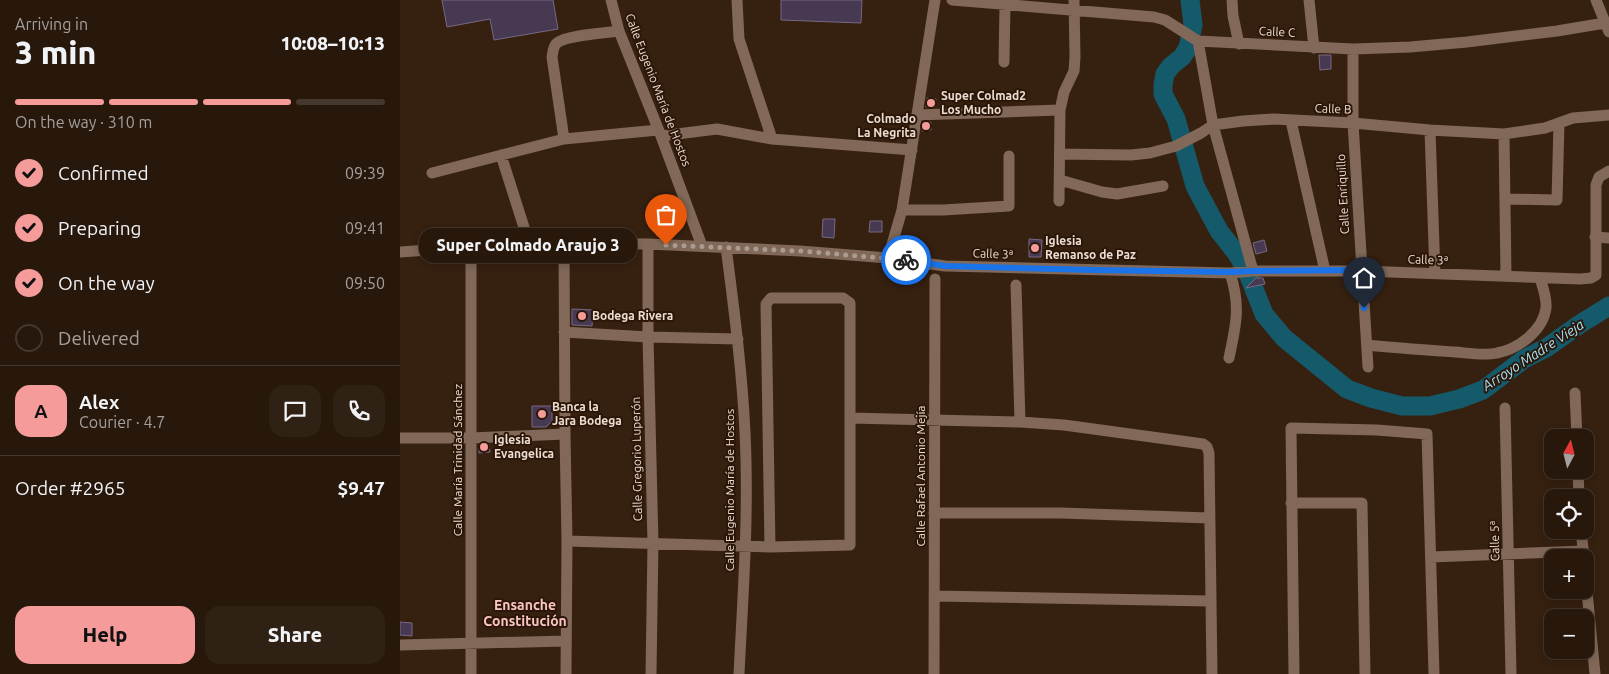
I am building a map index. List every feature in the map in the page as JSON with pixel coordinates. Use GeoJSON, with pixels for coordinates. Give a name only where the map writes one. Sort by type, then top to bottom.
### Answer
{"type":"FeatureCollection","features":[{"type":"Feature","properties":{"kind":"street","name":"Calle Eugenio María de Hostos"},"geometry":{"type":"LineString","coordinates":[[611,0],[619,31],[702,246]]}},
{"type":"Feature","properties":{"kind":"street"},"geometry":{"type":"LineString","coordinates":[[737,0],[739,39],[772,139]]}},
{"type":"Feature","properties":{"kind":"street"},"geometry":{"type":"LineString","coordinates":[[888,258],[902,210],[935,0]]}},
{"type":"Feature","properties":{"kind":"street"},"geometry":{"type":"LineString","coordinates":[[952,0],[1005,5],[1074,5],[1154,17],[1165,20],[1198,41],[1213,125],[1253,271]]}},
{"type":"Feature","properties":{"kind":"street"},"geometry":{"type":"LineString","coordinates":[[1232,0],[1233,16],[1239,44]]}},
{"type":"Feature","properties":{"kind":"street"},"geometry":{"type":"LineString","coordinates":[[1309,0],[1314,48]]}},
{"type":"Feature","properties":{"kind":"street"},"geometry":{"type":"LineString","coordinates":[[1596,0],[1607,28]]}},
{"type":"Feature","properties":{"kind":"street"},"geometry":{"type":"LineString","coordinates":[[1004,62],[1005,5]]}},
{"type":"Feature","properties":{"kind":"street"},"geometry":{"type":"LineString","coordinates":[[1059,202],[1060,110],[1064,92],[1074,71],[1076,57],[1074,5]]}},
{"type":"Feature","properties":{"kind":"street","name":"Calle C"},"geometry":{"type":"LineString","coordinates":[[1198,41],[1353,50],[1410,47],[1607,28]]}},
{"type":"Feature","properties":{"kind":"street"},"geometry":{"type":"LineString","coordinates":[[564,139],[552,57],[557,42],[568,38],[619,31]]}},
{"type":"Feature","properties":{"kind":"street","name":"Calle Enriquillo"},"geometry":{"type":"LineString","coordinates":[[1353,50],[1353,123],[1368,367]]}},
{"type":"Feature","properties":{"kind":"street"},"geometry":{"type":"LineString","coordinates":[[917,115],[1060,110]]}},
{"type":"Feature","properties":{"kind":"street","name":"Calle B"},"geometry":{"type":"LineString","coordinates":[[1060,154],[1131,155],[1150,153],[1176,146],[1213,125],[1274,120],[1353,123],[1504,134],[1531,131],[1573,118],[1609,115]]}},
{"type":"Feature","properties":{"kind":"street"},"geometry":{"type":"LineString","coordinates":[[1291,121],[1325,271]]}},
{"type":"Feature","properties":{"kind":"street"},"geometry":{"type":"LineString","coordinates":[[1506,199],[1557,200],[1558,123]]}},
{"type":"Feature","properties":{"kind":"street"},"geometry":{"type":"LineString","coordinates":[[432,173],[564,139],[717,129],[772,139],[912,150]]}},
{"type":"Feature","properties":{"kind":"street"},"geometry":{"type":"LineString","coordinates":[[1430,130],[1435,274]]}},
{"type":"Feature","properties":{"kind":"street"},"geometry":{"type":"LineString","coordinates":[[1504,134],[1506,276]]}},
{"type":"Feature","properties":{"kind":"street"},"geometry":{"type":"LineString","coordinates":[[501,155],[529,243]]}},
{"type":"Feature","properties":{"kind":"street"},"geometry":{"type":"LineString","coordinates":[[902,210],[943,210],[1009,206],[1009,156]]}},
{"type":"Feature","properties":{"kind":"street","name":"Calle 3ª"},"geometry":{"type":"LineString","coordinates":[[400,252],[529,243],[648,244],[800,251],[888,258],[945,266],[1232,272],[1362,270],[1580,279],[1591,278],[1596,275],[1596,185],[1599,177],[1609,171]]}},
{"type":"Feature","properties":{"kind":"street"},"geometry":{"type":"LineString","coordinates":[[1060,180],[1102,192],[1117,194],[1162,186]]}},
{"type":"Feature","properties":{"kind":"street"},"geometry":{"type":"LineString","coordinates":[[1595,237],[1609,238]]}},
{"type":"Feature","properties":{"kind":"street"},"geometry":{"type":"LineString","coordinates":[[564,243],[567,541],[566,674]]}},
{"type":"Feature","properties":{"kind":"street","name":"Calle Gregorio Luperón"},"geometry":{"type":"LineString","coordinates":[[648,244],[648,337],[653,543],[651,674]]}},
{"type":"Feature","properties":{"kind":"street","name":"Calle María Trinidad Sánchez"},"geometry":{"type":"LineString","coordinates":[[471,247],[471,674]]}},
{"type":"Feature","properties":{"kind":"street","name":"Calle Eugenio María de Hostos"},"geometry":{"type":"LineString","coordinates":[[726,247],[738,339],[745,433],[746,546],[739,674]]}},
{"type":"Feature","properties":{"kind":"street"},"geometry":{"type":"LineString","coordinates":[[1229,358],[1237,313],[1237,299],[1232,272]]}},
{"type":"Feature","properties":{"kind":"street"},"geometry":{"type":"LineString","coordinates":[[1367,345],[1476,354],[1495,354],[1507,351],[1517,346],[1529,336],[1537,328],[1544,316],[1546,298],[1540,278]]}},
{"type":"Feature","properties":{"kind":"street","name":"Calle Rafael Antonio Mejía"},"geometry":{"type":"LineString","coordinates":[[934,674],[935,279]]}},
{"type":"Feature","properties":{"kind":"street"},"geometry":{"type":"LineString","coordinates":[[1016,284],[1020,422]]}},
{"type":"Feature","properties":{"kind":"street"},"geometry":{"type":"LineString","coordinates":[[567,541],[770,547],[850,545],[850,303],[843,298],[769,299],[766,304],[770,547]]}},
{"type":"Feature","properties":{"kind":"street"},"geometry":{"type":"LineString","coordinates":[[564,332],[648,337],[738,339]]}},
{"type":"Feature","properties":{"kind":"street"},"geometry":{"type":"LineString","coordinates":[[1576,393],[1577,429]]}},
{"type":"Feature","properties":{"kind":"street","name":"Calle 5ª"},"geometry":{"type":"LineString","coordinates":[[1505,408],[1511,674]]}},
{"type":"Feature","properties":{"kind":"street"},"geometry":{"type":"LineString","coordinates":[[850,418],[1020,422],[1064,425],[1202,444],[1207,447],[1209,453],[1212,674]]}},
{"type":"Feature","properties":{"kind":"street"},"geometry":{"type":"LineString","coordinates":[[1294,674],[1291,428],[1377,430],[1427,434],[1434,674]]}},
{"type":"Feature","properties":{"kind":"street"},"geometry":{"type":"LineString","coordinates":[[400,438],[472,438],[565,434]]}},
{"type":"Feature","properties":{"kind":"street"},"geometry":{"type":"LineString","coordinates":[[1291,503],[1362,503],[1364,674]]}},
{"type":"Feature","properties":{"kind":"street"},"geometry":{"type":"LineString","coordinates":[[934,513],[1061,513],[1209,518]]}},
{"type":"Feature","properties":{"kind":"street"},"geometry":{"type":"LineString","coordinates":[[1431,557],[1544,554]]}},
{"type":"Feature","properties":{"kind":"street"},"geometry":{"type":"LineString","coordinates":[[935,596],[1210,601]]}},
{"type":"Feature","properties":{"kind":"street"},"geometry":{"type":"LineString","coordinates":[[1588,599],[1596,674]]}},
{"type":"Feature","properties":{"kind":"street"},"geometry":{"type":"LineString","coordinates":[[400,645],[566,641]]}},
{"type":"Feature","properties":{"kind":"building"},"geometry":{"type":"Polygon","coordinates":[[[442,0],[553,0],[558,29],[494,40],[490,19],[447,27],[442,0]]]}},
{"type":"Feature","properties":{"kind":"building"},"geometry":{"type":"Polygon","coordinates":[[[781,0],[862,0],[861,23],[781,20],[781,0]]]}},
{"type":"Feature","properties":{"kind":"building"},"geometry":{"type":"Polygon","coordinates":[[[1319,55],[1331,55],[1331,69],[1320,70],[1319,55]]]}},
{"type":"Feature","properties":{"kind":"building","name":"Super Colmad2 Los Mucho"},"geometry":{"type":"Polygon","coordinates":[[[927,98],[936,99],[935,107],[926,107],[927,98]]]}},
{"type":"Feature","properties":{"kind":"building","name":"Colmado La Negrita"},"geometry":{"type":"Polygon","coordinates":[[[923,122],[931,122],[931,130],[922,131],[923,122]]]}},
{"type":"Feature","properties":{"kind":"building"},"geometry":{"type":"Polygon","coordinates":[[[823,219],[835,219],[834,238],[822,237],[823,219]]]}},
{"type":"Feature","properties":{"kind":"building"},"geometry":{"type":"Polygon","coordinates":[[[870,221],[882,221],[882,232],[869,232],[870,221]]]}},
{"type":"Feature","properties":{"kind":"building"},"geometry":{"type":"Polygon","coordinates":[[[657,222],[669,223],[668,237],[657,236],[657,222]]]}},
{"type":"Feature","properties":{"kind":"building","name":"Iglesia Remanso de Paz"},"geometry":{"type":"Polygon","coordinates":[[[1029,239],[1042,240],[1041,257],[1029,257],[1029,239]]]}},
{"type":"Feature","properties":{"kind":"building"},"geometry":{"type":"Polygon","coordinates":[[[1264,240],[1267,251],[1256,254],[1253,243],[1264,240]]]}},
{"type":"Feature","properties":{"kind":"building"},"geometry":{"type":"Polygon","coordinates":[[[1256,278],[1263,278],[1265,284],[1246,288],[1256,278]]]}},
{"type":"Feature","properties":{"kind":"building","name":"Bodega Rivera"},"geometry":{"type":"Polygon","coordinates":[[[572,309],[593,310],[592,326],[572,325],[572,309]]]}},
{"type":"Feature","properties":{"kind":"building","name":"Banca la Jara Bodega"},"geometry":{"type":"Polygon","coordinates":[[[532,406],[552,406],[552,421],[546,427],[532,427],[532,406]]]}},
{"type":"Feature","properties":{"kind":"building","name":"Iglesia Evangelica"},"geometry":{"type":"Polygon","coordinates":[[[479,445],[489,445],[490,452],[479,453],[479,445]]]}},
{"type":"Feature","properties":{"kind":"building"},"geometry":{"type":"Polygon","coordinates":[[[400,622],[412,623],[412,636],[400,635],[400,622]]]}},
{"type":"Feature","properties":{"kind":"waterway","name":"Arroyo Madre Vieja"},"geometry":{"type":"LineString","coordinates":[[1190,0],[1193,25],[1188,48],[1165,74],[1163,94],[1176,119],[1195,186],[1219,231],[1237,254],[1247,271],[1264,314],[1284,338],[1347,389],[1371,398],[1402,406],[1430,406],[1459,399],[1483,390],[1524,359],[1546,348],[1609,306]]}},
{"type":"Feature","properties":{"kind":"way so far"},"geometry":{"type":"LineString","coordinates":[[666,245],[800,251],[906,260]]}},
{"type":"Feature","properties":{"kind":"place","name":"Super Colmad2 Los Mucho"},"geometry":{"type":"Point","coordinates":[931,103]}},
{"type":"Feature","properties":{"kind":"place","name":"Colmado La Negrita"},"geometry":{"type":"Point","coordinates":[926,126]}},
{"type":"Feature","properties":{"kind":"place","name":"Super Colmado Araujo 3"},"geometry":{"type":"Point","coordinates":[666,245]}},
{"type":"Feature","properties":{"kind":"place","name":"Iglesia Remanso de Paz"},"geometry":{"type":"Point","coordinates":[1035,248]}},
{"type":"Feature","properties":{"kind":"place","name":"Bodega Rivera"},"geometry":{"type":"Point","coordinates":[582,316]}},
{"type":"Feature","properties":{"kind":"place","name":"Banca la Jara Bodega"},"geometry":{"type":"Point","coordinates":[542,414]}},
{"type":"Feature","properties":{"kind":"place","name":"Iglesia Evangelica"},"geometry":{"type":"Point","coordinates":[484,447]}},
{"type":"Feature","properties":{"kind":"district","name":"Ensanche Constitución"},"geometry":{"type":"Point","coordinates":[525,614]}},
{"type":"Feature","properties":{"kind":"route"},"geometry":{"type":"LineString","coordinates":[[906,260],[945,266],[1095,270],[1230,272],[1362,270],[1364,308]]}}]}
